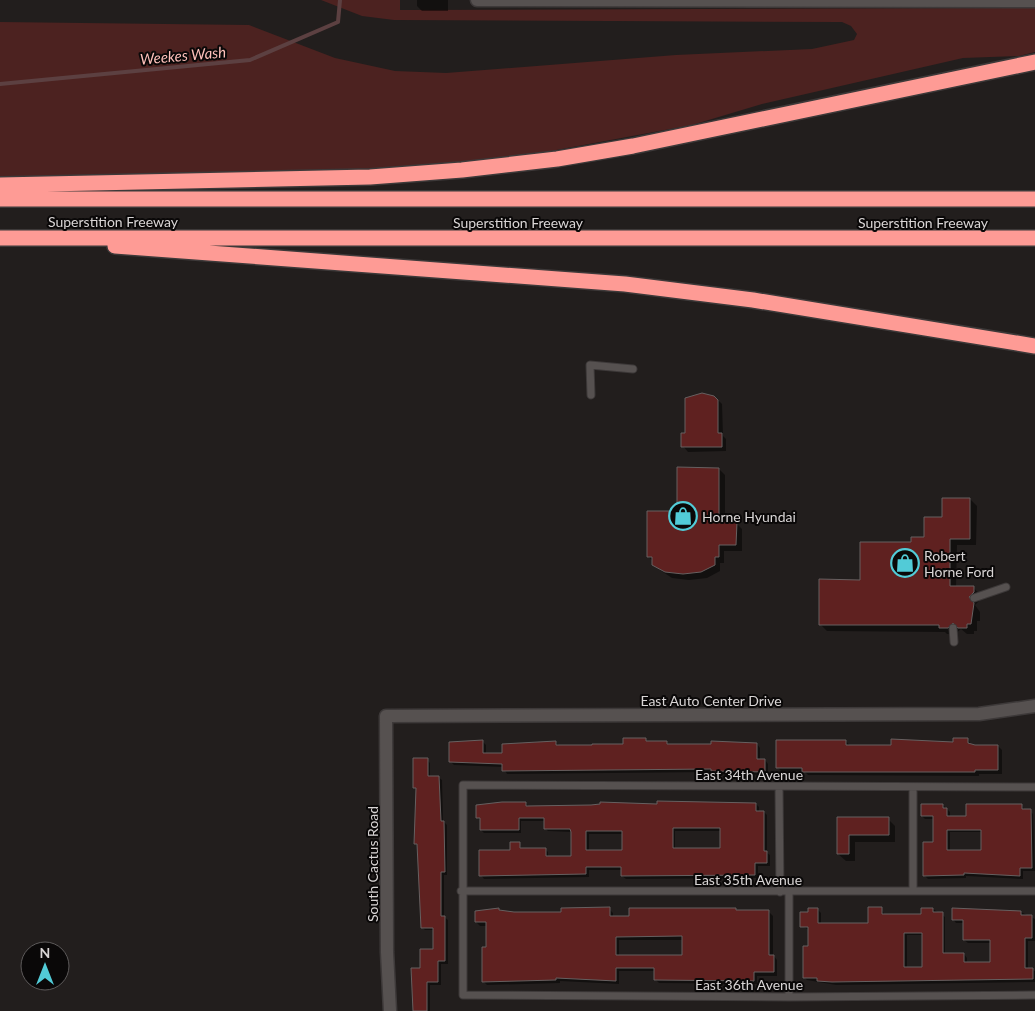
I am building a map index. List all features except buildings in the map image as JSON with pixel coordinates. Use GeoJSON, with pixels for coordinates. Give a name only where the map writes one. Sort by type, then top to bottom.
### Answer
{"type":"FeatureCollection","features":[{"type":"Feature","properties":{"kind":"highway"},"geometry":{"type":"LineString","coordinates":[[0,185],[370,177],[472,169],[557,159],[633,146],[1035,62]]}},
{"type":"Feature","properties":{"kind":"highway","name":"Superstition Freeway"},"geometry":{"type":"LineString","coordinates":[[0,199],[1035,199]]}},
{"type":"Feature","properties":{"kind":"highway","name":"Superstition Freeway"},"geometry":{"type":"LineString","coordinates":[[0,238],[1035,238]]}},
{"type":"Feature","properties":{"kind":"highway"},"geometry":{"type":"LineString","coordinates":[[32,238],[144,249],[625,284],[753,300],[1035,346]]}},
{"type":"Feature","properties":{"kind":"street"},"geometry":{"type":"LineString","coordinates":[[477,1],[1035,1]]}},
{"type":"Feature","properties":{"kind":"street","name":"East Auto Center Drive"},"geometry":{"type":"LineString","coordinates":[[386,716],[979,714],[1035,706]]}},
{"type":"Feature","properties":{"kind":"street","name":"South Cactus Road"},"geometry":{"type":"LineString","coordinates":[[386,716],[387,952],[390,1011]]}},
{"type":"Feature","properties":{"kind":"lane"},"geometry":{"type":"LineString","coordinates":[[591,395],[590,365],[633,369]]}},
{"type":"Feature","properties":{"kind":"lane"},"geometry":{"type":"LineString","coordinates":[[974,598],[1006,587]]}},
{"type":"Feature","properties":{"kind":"lane"},"geometry":{"type":"LineString","coordinates":[[953,628],[954,642]]}},
{"type":"Feature","properties":{"kind":"lane","name":"East 34th Avenue"},"geometry":{"type":"LineString","coordinates":[[462,891],[463,785],[1035,787]]}},
{"type":"Feature","properties":{"kind":"lane"},"geometry":{"type":"LineString","coordinates":[[779,787],[780,892]]}},
{"type":"Feature","properties":{"kind":"lane"},"geometry":{"type":"LineString","coordinates":[[913,787],[913,891]]}},
{"type":"Feature","properties":{"kind":"lane","name":"East 35th Avenue"},"geometry":{"type":"LineString","coordinates":[[462,891],[1035,891]]}},
{"type":"Feature","properties":{"kind":"lane","name":"East 36th Avenue"},"geometry":{"type":"LineString","coordinates":[[462,891],[463,995],[789,997],[1035,995]]}},
{"type":"Feature","properties":{"kind":"lane"},"geometry":{"type":"LineString","coordinates":[[789,892],[789,997]]}},
{"type":"Feature","properties":{"kind":"shaded area"},"geometry":{"type":"Polygon","coordinates":[[[321,0],[400,0],[400,10],[1035,8],[1035,52],[1019,56],[963,58],[762,104],[692,125],[551,151],[485,160],[374,169],[0,177],[0,22],[249,25],[335,58],[395,71],[446,73],[676,55],[812,49],[854,40],[857,34],[851,26],[842,22],[394,20],[362,16],[321,0]]]}},
{"type":"Feature","properties":{"kind":"waterway","name":"Weekes Wash"},"geometry":{"type":"LineString","coordinates":[[0,84],[250,60],[338,22],[340,0]]}},
{"type":"Feature","properties":{"kind":"place","name":"Horne Hyundai"},"geometry":{"type":"Point","coordinates":[683,516]}},
{"type":"Feature","properties":{"kind":"place","name":"Robert Horne Ford"},"geometry":{"type":"Point","coordinates":[905,563]}}]}
